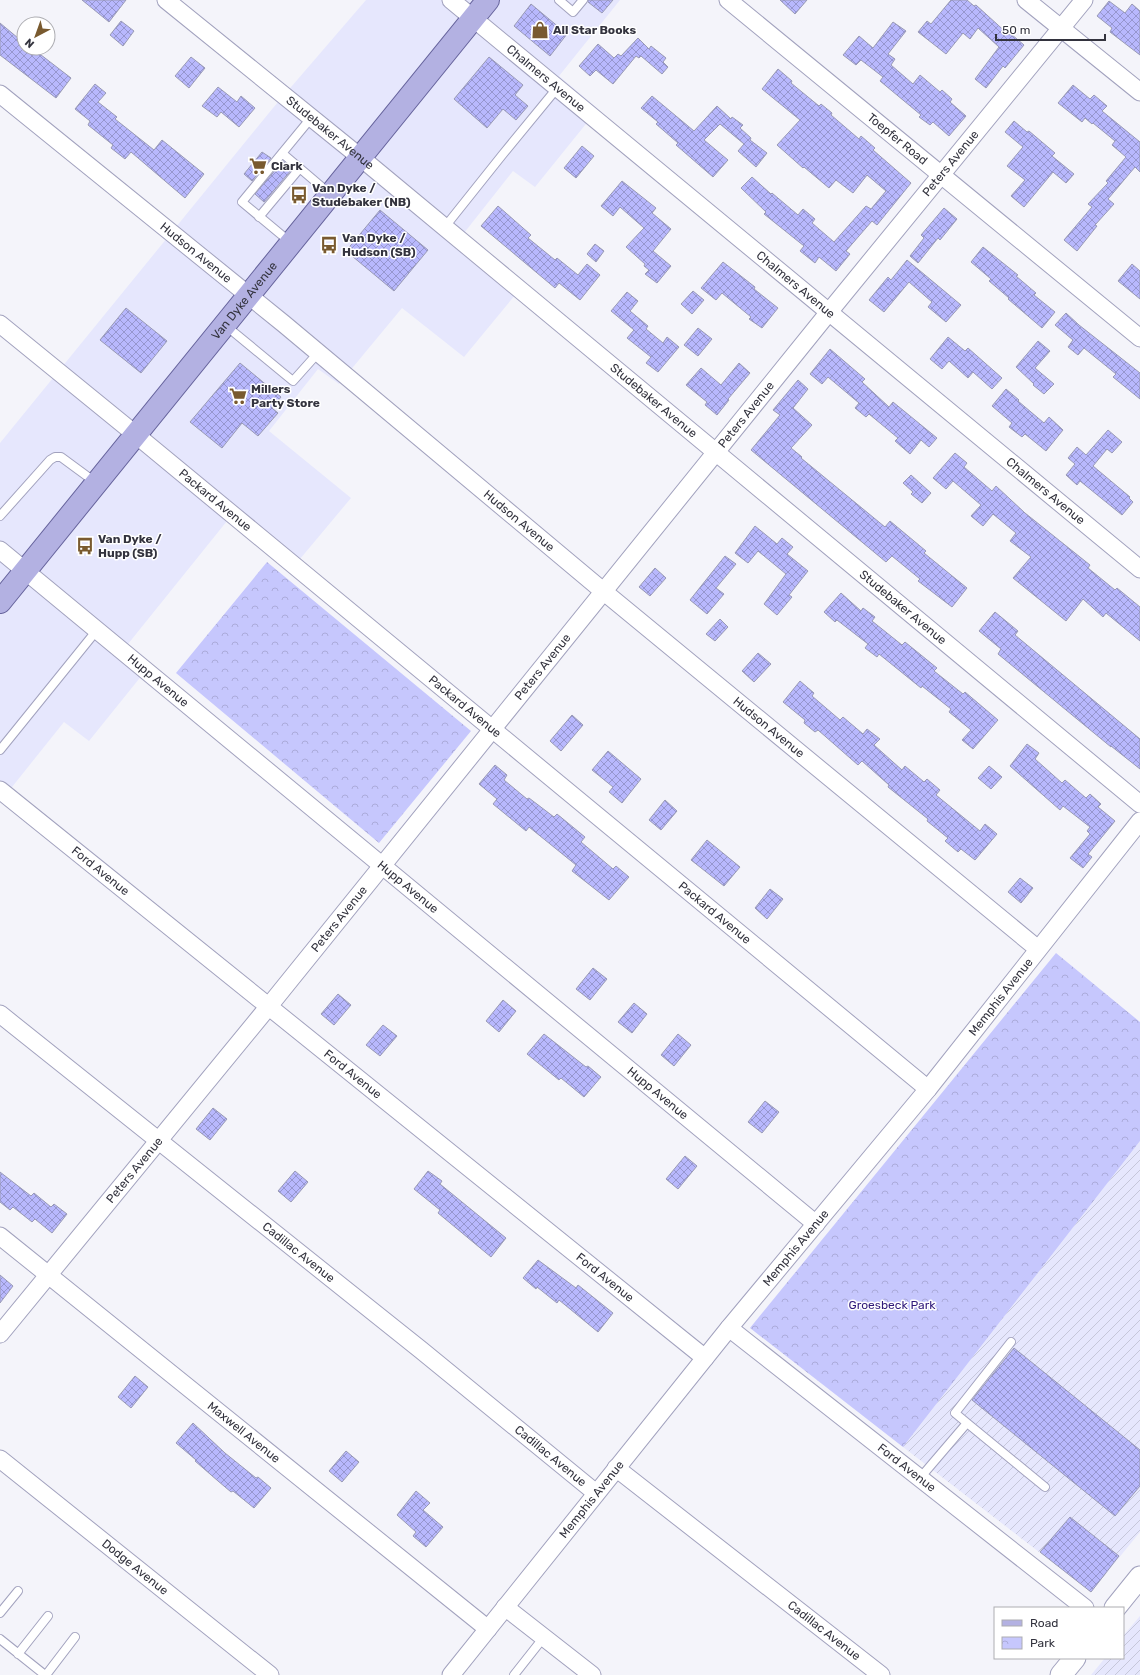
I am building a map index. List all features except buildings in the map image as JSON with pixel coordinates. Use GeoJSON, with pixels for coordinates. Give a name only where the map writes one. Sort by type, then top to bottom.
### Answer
{"type":"FeatureCollection","features":[{"type":"Feature","properties":{"kind":"main road","name":"Van Dyke Avenue"},"geometry":{"type":"LineString","coordinates":[[0,602],[488,0]]}},
{"type":"Feature","properties":{"kind":"street","name":"Studebaker Avenue"},"geometry":{"type":"LineString","coordinates":[[166,0],[360,157],[716,454],[1140,804]]}},
{"type":"Feature","properties":{"kind":"street","name":"Chalmers Avenue"},"geometry":{"type":"LineString","coordinates":[[451,0],[1140,569]]}},
{"type":"Feature","properties":{"kind":"street","name":"Toepfer Road"},"geometry":{"type":"LineString","coordinates":[[728,0],[1140,338]]}},
{"type":"Feature","properties":{"kind":"street"},"geometry":{"type":"LineString","coordinates":[[1026,0],[1140,92]]}},
{"type":"Feature","properties":{"kind":"street","name":"Peters Avenue"},"geometry":{"type":"LineString","coordinates":[[0,1334],[1084,0]]}},
{"type":"Feature","properties":{"kind":"street","name":"Hudson Avenue"},"geometry":{"type":"LineString","coordinates":[[0,94],[248,295],[1038,949]]}},
{"type":"Feature","properties":{"kind":"street","name":"Packard Avenue"},"geometry":{"type":"LineString","coordinates":[[0,324],[928,1089]]}},
{"type":"Feature","properties":{"kind":"street","name":"Hupp Avenue"},"geometry":{"type":"LineString","coordinates":[[0,550],[816,1224]]}},
{"type":"Feature","properties":{"kind":"street","name":"Ford Avenue"},"geometry":{"type":"LineString","coordinates":[[0,790],[705,1358]]}},
{"type":"Feature","properties":{"kind":"street","name":"Memphis Avenue"},"geometry":{"type":"LineString","coordinates":[[451,1675],[729,1328],[928,1089],[1140,821]]}},
{"type":"Feature","properties":{"kind":"street","name":"Cadillac Avenue"},"geometry":{"type":"LineString","coordinates":[[0,1014],[427,1354],[596,1493]]}},
{"type":"Feature","properties":{"kind":"street","name":"Maxwell Avenue"},"geometry":{"type":"LineString","coordinates":[[0,1236],[488,1629]]}},
{"type":"Feature","properties":{"kind":"street","name":"Ford Avenue"},"geometry":{"type":"LineString","coordinates":[[729,1328],[1084,1607]]}},
{"type":"Feature","properties":{"kind":"street","name":"Dodge Avenue"},"geometry":{"type":"LineString","coordinates":[[0,1459],[270,1675]]}},
{"type":"Feature","properties":{"kind":"street","name":"Cadillac Avenue"},"geometry":{"type":"LineString","coordinates":[[616,1468],[881,1675]]}},
{"type":"Feature","properties":{"kind":"street"},"geometry":{"type":"LineString","coordinates":[[1117,1607],[1140,1577]]}},
{"type":"Feature","properties":{"kind":"street"},"geometry":{"type":"LineString","coordinates":[[505,1607],[592,1675]]}},
{"type":"Feature","properties":{"kind":"street"},"geometry":{"type":"LineString","coordinates":[[1061,1675],[1074,1659]]}},
{"type":"Feature","properties":{"kind":"lane"},"geometry":{"type":"LineString","coordinates":[[559,0],[573,12],[582,0]]}},
{"type":"Feature","properties":{"kind":"lane"},"geometry":{"type":"LineString","coordinates":[[444,228],[558,87]]}},
{"type":"Feature","properties":{"kind":"lane"},"geometry":{"type":"LineString","coordinates":[[290,243],[242,202],[311,118]]}},
{"type":"Feature","properties":{"kind":"lane"},"geometry":{"type":"LineString","coordinates":[[282,153],[330,194]]}},
{"type":"Feature","properties":{"kind":"lane"},"geometry":{"type":"LineString","coordinates":[[259,217],[300,168]]}},
{"type":"Feature","properties":{"kind":"lane"},"geometry":{"type":"LineString","coordinates":[[224,325],[293,381],[318,353]]}},
{"type":"Feature","properties":{"kind":"lane"},"geometry":{"type":"LineString","coordinates":[[0,516],[50,460],[56,457],[62,457],[96,483]]}},
{"type":"Feature","properties":{"kind":"lane"},"geometry":{"type":"LineString","coordinates":[[0,750],[97,630]]}},
{"type":"Feature","properties":{"kind":"lane"},"geometry":{"type":"LineString","coordinates":[[1011,1342],[955,1413],[1045,1487]]}},
{"type":"Feature","properties":{"kind":"lane"},"geometry":{"type":"LineString","coordinates":[[920,1478],[967,1423]]}},
{"type":"Feature","properties":{"kind":"lane"},"geometry":{"type":"LineString","coordinates":[[0,1613],[18,1590]]}},
{"type":"Feature","properties":{"kind":"lane"},"geometry":{"type":"LineString","coordinates":[[18,1654],[48,1616]]}},
{"type":"Feature","properties":{"kind":"lane"},"geometry":{"type":"LineString","coordinates":[[0,1639],[45,1675],[75,1637]]}},
{"type":"Feature","properties":{"kind":"lane"},"geometry":{"type":"LineString","coordinates":[[514,1675],[544,1637]]}},
{"type":"Feature","properties":{"kind":"shaded area"},"geometry":{"type":"Polygon","coordinates":[[[366,0],[620,0],[559,76],[598,109],[535,187],[513,171],[464,233],[525,283],[464,357],[402,308],[339,384],[318,369],[269,431],[351,498],[300,559],[271,557],[227,521],[128,644],[151,664],[89,741],[64,722],[0,802],[0,443],[273,108],[366,0]]]}},
{"type":"Feature","properties":{"kind":"shaded area"},"geometry":{"type":"Polygon","coordinates":[[[1140,1141],[1140,1532],[1091,1592],[903,1447],[1140,1141]]]}},
{"type":"Feature","properties":{"kind":"shaded area"},"geometry":{"type":"Polygon","coordinates":[[[1140,1616],[1140,1675],[1091,1675],[1104,1659],[1124,1659],[1124,1635],[1140,1616]]]}},
{"type":"Feature","properties":{"kind":"green space"},"geometry":{"type":"Polygon","coordinates":[[[267,562],[471,731],[379,843],[176,673],[267,562]]]}},
{"type":"Feature","properties":{"kind":"green space","name":"Groesbeck Park"},"geometry":{"type":"Polygon","coordinates":[[[1056,953],[1140,1022],[1140,1141],[903,1447],[750,1328],[1056,953]]]}},
{"type":"Feature","properties":{"kind":"place","name":"All Star Books"},"geometry":{"type":"Point","coordinates":[540,30]}},
{"type":"Feature","properties":{"kind":"place","name":"Clark"},"geometry":{"type":"Point","coordinates":[258,166]}},
{"type":"Feature","properties":{"kind":"place","name":"Van Dyke / Studebaker (NB)"},"geometry":{"type":"Point","coordinates":[299,195]}},
{"type":"Feature","properties":{"kind":"place","name":"Van Dyke / Hudson (SB)"},"geometry":{"type":"Point","coordinates":[329,245]}},
{"type":"Feature","properties":{"kind":"place","name":"Millers Party Store"},"geometry":{"type":"Point","coordinates":[238,396]}},
{"type":"Feature","properties":{"kind":"place","name":"Van Dyke / Hupp (SB)"},"geometry":{"type":"Point","coordinates":[85,546]}}]}
